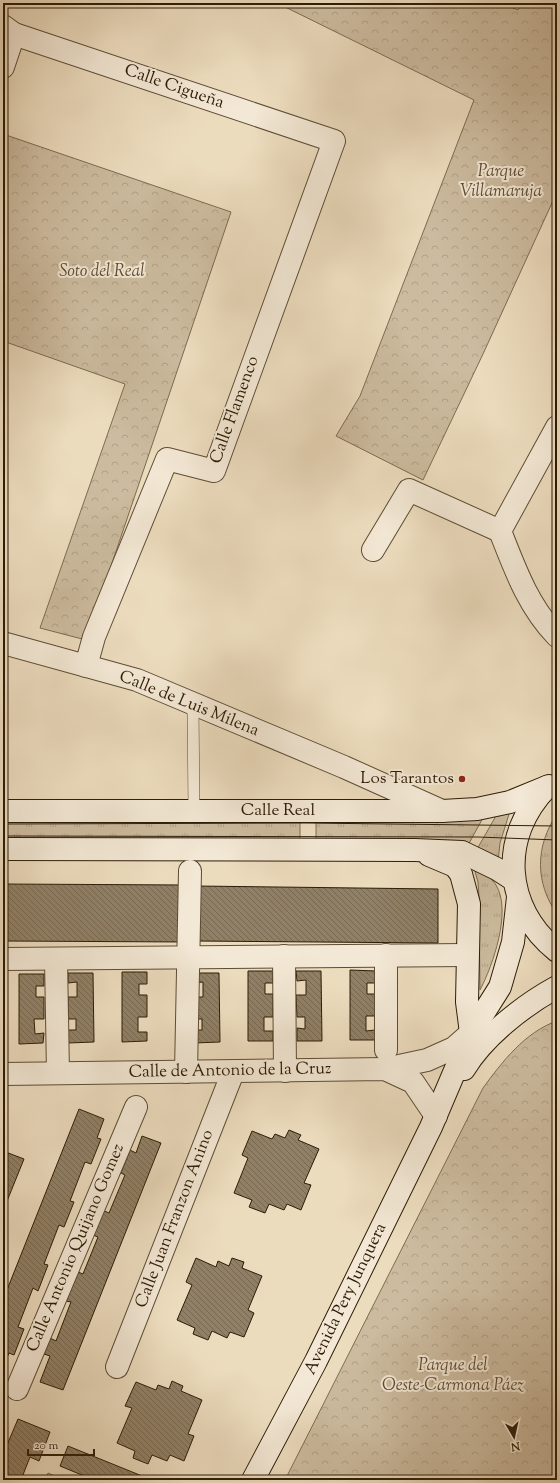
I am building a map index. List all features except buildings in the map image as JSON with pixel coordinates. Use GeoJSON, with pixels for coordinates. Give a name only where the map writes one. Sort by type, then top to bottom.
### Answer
{"type":"FeatureCollection","features":[{"type":"Feature","properties":{"kind":"street"},"geometry":{"type":"LineString","coordinates":[[3,67],[9,30]]}},
{"type":"Feature","properties":{"kind":"street","name":"Calle Cigueña"},"geometry":{"type":"LineString","coordinates":[[9,30],[334,141]]}},
{"type":"Feature","properties":{"kind":"street","name":"Calle Flamenco"},"geometry":{"type":"LineString","coordinates":[[86,666],[94,637],[167,459],[214,471],[334,141]]}},
{"type":"Feature","properties":{"kind":"street"},"geometry":{"type":"LineString","coordinates":[[500,531],[557,427]]}},
{"type":"Feature","properties":{"kind":"street"},"geometry":{"type":"LineString","coordinates":[[373,550],[409,490],[500,531],[526,594],[546,624],[557,636]]}},
{"type":"Feature","properties":{"kind":"street","name":"Calle de Luis Milena"},"geometry":{"type":"LineString","coordinates":[[3,643],[137,680],[442,811]]}},
{"type":"Feature","properties":{"kind":"street"},"geometry":{"type":"LineString","coordinates":[[369,779],[369,811]]}},
{"type":"Feature","properties":{"kind":"street","name":"Calle Real"},"geometry":{"type":"LineString","coordinates":[[3,811],[194,812],[477,810],[510,802],[553,782]]}},
{"type":"Feature","properties":{"kind":"street","name":"Avenida Pery Junquera"},"geometry":{"type":"LineString","coordinates":[[253,1480],[316,1361],[436,1116],[471,1033],[500,987],[513,942],[516,888],[514,852],[521,825],[533,804],[553,782]]}},
{"type":"Feature","properties":{"kind":"street"},"geometry":{"type":"LineString","coordinates":[[3,849],[415,850],[462,852],[497,869],[516,888],[531,924],[557,951]]}},
{"type":"Feature","properties":{"kind":"street"},"geometry":{"type":"LineString","coordinates":[[386,955],[386,1060],[426,1060],[454,1048],[471,1033],[467,1002],[467,954],[470,904],[460,874],[454,866],[415,850]]}},
{"type":"Feature","properties":{"kind":"street"},"geometry":{"type":"LineString","coordinates":[[186,1072],[190,871]]}},
{"type":"Feature","properties":{"kind":"street"},"geometry":{"type":"LineString","coordinates":[[3,959],[467,954]]}},
{"type":"Feature","properties":{"kind":"street"},"geometry":{"type":"LineString","coordinates":[[284,956],[284,1070]]}},
{"type":"Feature","properties":{"kind":"street"},"geometry":{"type":"LineString","coordinates":[[56,959],[58,1073]]}},
{"type":"Feature","properties":{"kind":"street","name":"Avenida Pery Junquera"},"geometry":{"type":"LineString","coordinates":[[436,1116],[472,1055],[495,1033],[537,998],[557,987]]}},
{"type":"Feature","properties":{"kind":"street","name":"Calle de Antonio de la Cruz"},"geometry":{"type":"LineString","coordinates":[[3,1074],[233,1072],[284,1070],[386,1060],[413,1082],[436,1116]]}},
{"type":"Feature","properties":{"kind":"street","name":"Calle Juan Franzon Anino"},"geometry":{"type":"LineString","coordinates":[[117,1367],[233,1072]]}},
{"type":"Feature","properties":{"kind":"street","name":"Calle Antonio Quijano Gomez"},"geometry":{"type":"LineString","coordinates":[[17,1389],[136,1107]]}},
{"type":"Feature","properties":{"kind":"lane"},"geometry":{"type":"LineString","coordinates":[[193,704],[194,812]]}},
{"type":"Feature","properties":{"kind":"green space","name":"Parque Villamaruja"},"geometry":{"type":"Polygon","coordinates":[[[277,3],[501,3],[518,10],[522,3],[557,3],[557,192],[483,354],[423,480],[336,436],[360,396],[474,100],[277,3]]]}},
{"type":"Feature","properties":{"kind":"green space","name":"Soto del Real"},"geometry":{"type":"Polygon","coordinates":[[[3,134],[231,212],[86,640],[40,628],[125,384],[3,341],[3,134]]]}},
{"type":"Feature","properties":{"kind":"green space"},"geometry":{"type":"Polygon","coordinates":[[[510,811],[500,843],[498,862],[476,851],[497,814],[510,811]]]}},
{"type":"Feature","properties":{"kind":"green space"},"geometry":{"type":"Polygon","coordinates":[[[557,814],[557,914],[545,890],[540,864],[545,839],[557,814]]]}},
{"type":"Feature","properties":{"kind":"green space"},"geometry":{"type":"Polygon","coordinates":[[[484,816],[467,847],[316,842],[316,817],[484,816]]]}},
{"type":"Feature","properties":{"kind":"green space"},"geometry":{"type":"Polygon","coordinates":[[[3,817],[300,817],[300,842],[3,841],[3,817]]]}},
{"type":"Feature","properties":{"kind":"green space"},"geometry":{"type":"Polygon","coordinates":[[[474,868],[489,877],[494,882],[500,896],[502,909],[499,938],[495,953],[480,990],[479,897],[478,882],[474,868]]]}},
{"type":"Feature","properties":{"kind":"green space","name":"Parque del Oeste-Carmona Páez"},"geometry":{"type":"Polygon","coordinates":[[[557,1021],[557,1480],[285,1480],[483,1088],[506,1058],[515,1049],[535,1032],[557,1021]]]}},
{"type":"Feature","properties":{"kind":"green space"},"geometry":{"type":"Polygon","coordinates":[[[48,1473],[64,1480],[45,1480],[48,1473]]]}},
{"type":"Feature","properties":{"kind":"tram line"},"geometry":{"type":"LineString","coordinates":[[3,824],[307,823],[557,826]]}},
{"type":"Feature","properties":{"kind":"tram line"},"geometry":{"type":"LineString","coordinates":[[3,836],[478,837],[557,840]]}},
{"type":"Feature","properties":{"kind":"place","name":"Los Tarantos"},"geometry":{"type":"Point","coordinates":[462,779]}}]}
